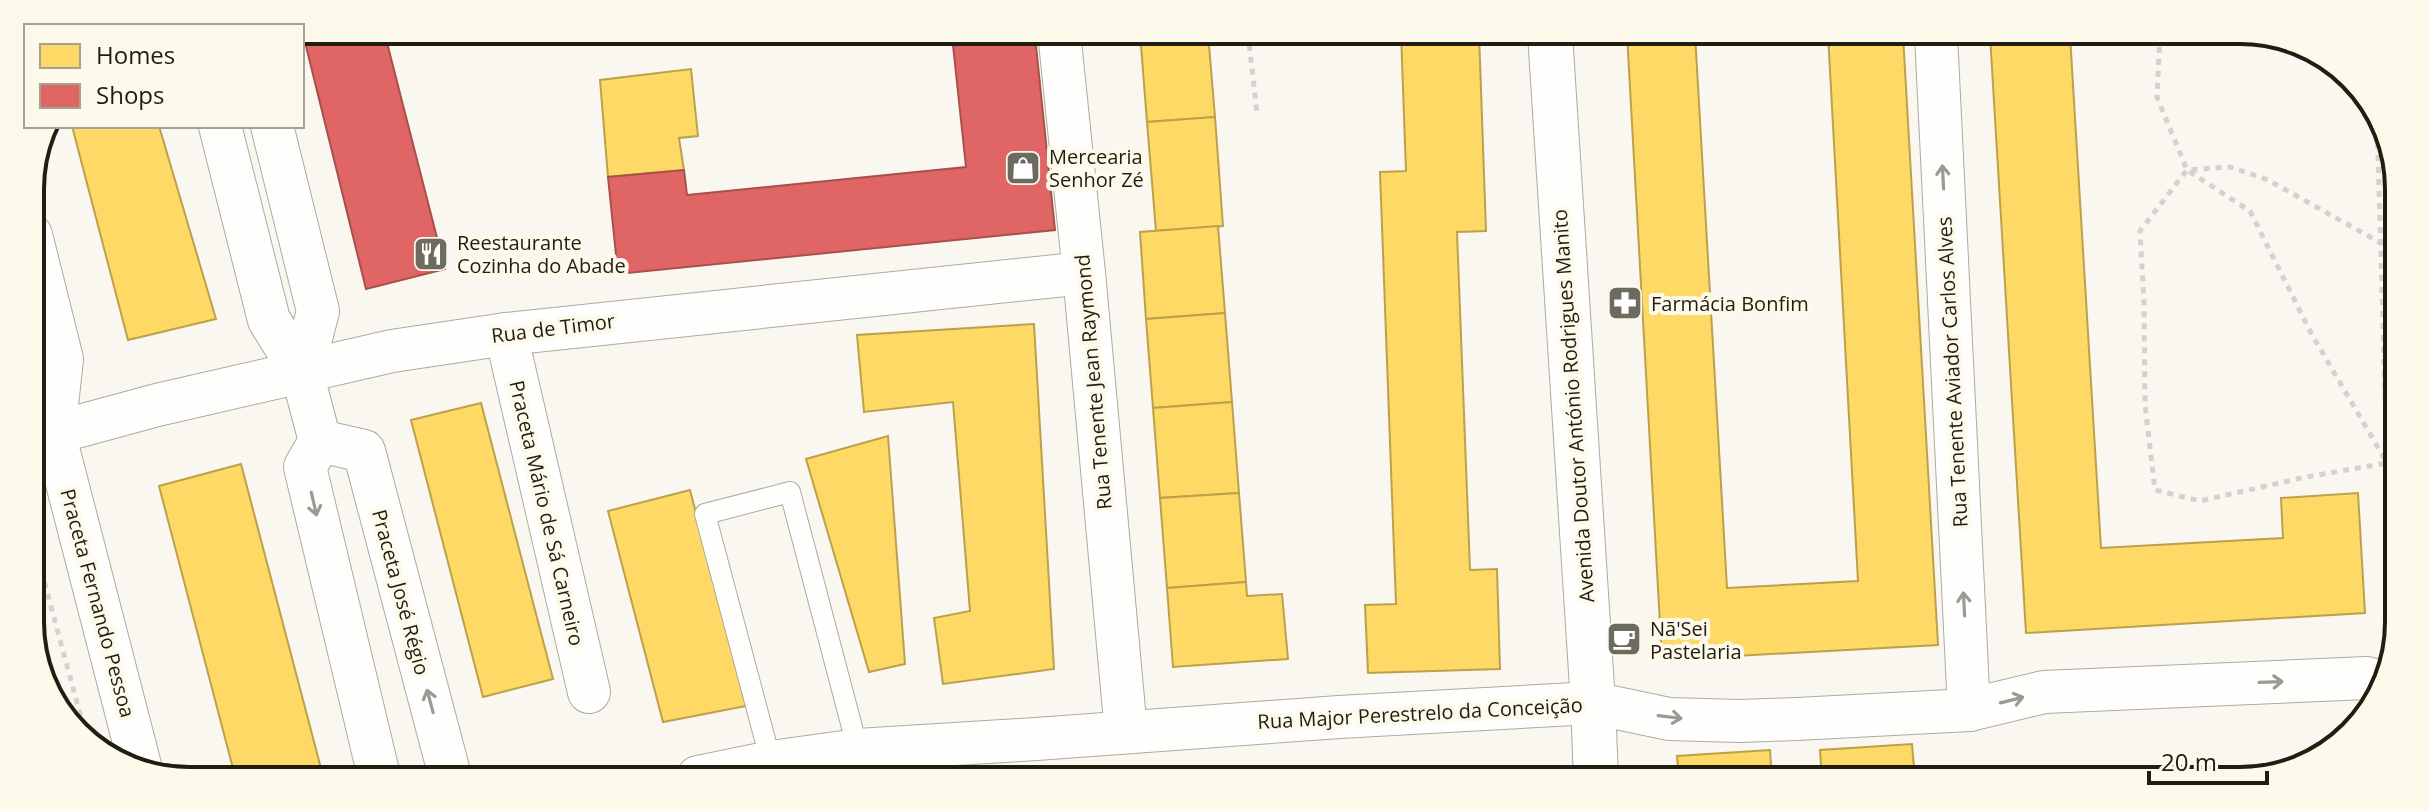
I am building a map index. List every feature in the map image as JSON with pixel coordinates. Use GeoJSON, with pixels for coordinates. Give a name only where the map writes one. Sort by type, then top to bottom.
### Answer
{"type":"FeatureCollection","features":[{"type":"Feature","properties":{"kind":"street","name":"Rua Tenente Jean Raymond"},"geometry":{"type":"LineString","coordinates":[[1060,44],[1126,732]]}},
{"type":"Feature","properties":{"kind":"street","name":"Avenida Doutor António Rodrigues Manito"},"geometry":{"type":"LineString","coordinates":[[1551,44],[1596,767]]}},
{"type":"Feature","properties":{"kind":"street","name":"Rua Tenente Aviador Carlos Alves"},"geometry":{"type":"LineString","coordinates":[[1936,44],[1969,710]]}},
{"type":"Feature","properties":{"kind":"street"},"geometry":{"type":"LineString","coordinates":[[221,128],[269,320],[302,373],[320,441],[305,467],[377,767]]}},
{"type":"Feature","properties":{"kind":"street"},"geometry":{"type":"LineString","coordinates":[[272,128],[318,311],[302,373]]}},
{"type":"Feature","properties":{"kind":"street","name":"Rua de Timor"},"geometry":{"type":"LineString","coordinates":[[44,436],[157,405],[392,351],[615,320],[1084,273]]}},
{"type":"Feature","properties":{"kind":"street"},"geometry":{"type":"LineString","coordinates":[[44,287],[62,359],[44,432]]}},
{"type":"Feature","properties":{"kind":"street","name":"Praceta Mário de Sá Carneiro"},"geometry":{"type":"LineString","coordinates":[[506,334],[589,692]]}},
{"type":"Feature","properties":{"kind":"street","name":"Praceta Fernando Pessoa"},"geometry":{"type":"LineString","coordinates":[[44,439],[137,757]]}},
{"type":"Feature","properties":{"kind":"street","name":"Praceta José Régio"},"geometry":{"type":"LineString","coordinates":[[320,441],[364,451],[448,767]]}},
{"type":"Feature","properties":{"kind":"street","name":"Rua Major Perestrelo da Conceição"},"geometry":{"type":"LineString","coordinates":[[747,767],[858,750],[1593,703],[1669,719],[1739,721],[1969,710],[2044,692],[2373,680]]}},
{"type":"Feature","properties":{"kind":"lane"},"geometry":{"type":"LineString","coordinates":[[771,762],[705,514],[790,492],[858,750]]}},
{"type":"Feature","properties":{"kind":"path"},"geometry":{"type":"LineString","coordinates":[[1249,44],[1257,113]]}},
{"type":"Feature","properties":{"kind":"path"},"geometry":{"type":"LineString","coordinates":[[2160,44],[2157,97],[2187,170],[2250,211],[2311,333],[2385,460]]}},
{"type":"Feature","properties":{"kind":"path"},"geometry":{"type":"LineString","coordinates":[[2378,145],[2385,390]]}},
{"type":"Feature","properties":{"kind":"path"},"geometry":{"type":"LineString","coordinates":[[2385,244],[2268,180],[2230,167],[2187,170],[2140,231],[2145,405],[2155,490],[2200,501],[2385,463]]}},
{"type":"Feature","properties":{"kind":"path"},"geometry":{"type":"LineString","coordinates":[[44,580],[82,720]]}},
{"type":"Feature","properties":{"kind":"building: Homes"},"geometry":{"type":"Polygon","coordinates":[[[1141,44],[1209,44],[1215,117],[1147,122],[1141,44]]]}},
{"type":"Feature","properties":{"kind":"building: Homes"},"geometry":{"type":"Polygon","coordinates":[[[1401,44],[1479,44],[1486,231],[1457,232],[1470,570],[1497,569],[1500,669],[1368,673],[1365,605],[1396,604],[1380,172],[1406,171],[1401,44]]]}},
{"type":"Feature","properties":{"kind":"building: Homes"},"geometry":{"type":"Polygon","coordinates":[[[1628,44],[1696,44],[1727,588],[1858,581],[1829,44],[1904,44],[1938,645],[1662,660],[1628,44]]]}},
{"type":"Feature","properties":{"kind":"building: Homes"},"geometry":{"type":"Polygon","coordinates":[[[1991,44],[2071,44],[2101,548],[2283,538],[2281,498],[2358,493],[2365,613],[2026,633],[1991,44]]]}},
{"type":"Feature","properties":{"kind":"building: Homes"},"geometry":{"type":"Polygon","coordinates":[[[691,69],[698,136],[679,138],[684,170],[608,177],[600,80],[691,69]]]}},
{"type":"Feature","properties":{"kind":"building: Homes"},"geometry":{"type":"Polygon","coordinates":[[[1215,117],[1223,226],[1156,231],[1147,122],[1215,117]]]}},
{"type":"Feature","properties":{"kind":"building: Homes"},"geometry":{"type":"Polygon","coordinates":[[[73,128],[160,128],[216,319],[128,340],[73,128]]]}},
{"type":"Feature","properties":{"kind":"building: Homes"},"geometry":{"type":"Polygon","coordinates":[[[1218,226],[1225,313],[1146,319],[1140,232],[1218,226]]]}},
{"type":"Feature","properties":{"kind":"building: Homes"},"geometry":{"type":"Polygon","coordinates":[[[1225,313],[1232,402],[1153,408],[1146,319],[1225,313]]]}},
{"type":"Feature","properties":{"kind":"building: Homes"},"geometry":{"type":"Polygon","coordinates":[[[1034,324],[1054,669],[943,684],[934,618],[970,611],[953,402],[864,412],[857,335],[1034,324]]]}},
{"type":"Feature","properties":{"kind":"building: Homes"},"geometry":{"type":"Polygon","coordinates":[[[1232,402],[1239,493],[1160,498],[1153,408],[1232,402]]]}},
{"type":"Feature","properties":{"kind":"building: Homes"},"geometry":{"type":"Polygon","coordinates":[[[481,403],[553,679],[483,697],[411,420],[481,403]]]}},
{"type":"Feature","properties":{"kind":"building: Homes"},"geometry":{"type":"Polygon","coordinates":[[[888,436],[905,664],[869,672],[806,459],[888,436]]]}},
{"type":"Feature","properties":{"kind":"building: Homes"},"geometry":{"type":"Polygon","coordinates":[[[241,464],[321,767],[233,767],[159,486],[241,464]]]}},
{"type":"Feature","properties":{"kind":"building: Homes"},"geometry":{"type":"Polygon","coordinates":[[[690,490],[746,706],[663,722],[608,511],[690,490]]]}},
{"type":"Feature","properties":{"kind":"building: Homes"},"geometry":{"type":"Polygon","coordinates":[[[1239,493],[1246,582],[1167,588],[1160,498],[1239,493]]]}},
{"type":"Feature","properties":{"kind":"building: Homes"},"geometry":{"type":"Polygon","coordinates":[[[1246,582],[1247,596],[1282,594],[1288,659],[1173,667],[1167,588],[1246,582]]]}},
{"type":"Feature","properties":{"kind":"building: Homes"},"geometry":{"type":"Polygon","coordinates":[[[1912,744],[1914,767],[1821,767],[1820,750],[1912,744]]]}},
{"type":"Feature","properties":{"kind":"building: Homes"},"geometry":{"type":"Polygon","coordinates":[[[1770,750],[1771,767],[1678,767],[1677,756],[1770,750]]]}},
{"type":"Feature","properties":{"kind":"building: Shops"},"geometry":{"type":"Polygon","coordinates":[[[305,44],[387,44],[445,269],[366,289],[305,44]]]}},
{"type":"Feature","properties":{"kind":"building: Shops"},"geometry":{"type":"Polygon","coordinates":[[[1036,44],[1055,230],[618,274],[608,177],[684,170],[687,195],[966,167],[953,45],[1036,44]]]}},
{"type":"Feature","properties":{"kind":"place","name":"Mercearia Senhor Zé"},"geometry":{"type":"Point","coordinates":[1023,168]}},
{"type":"Feature","properties":{"kind":"place","name":"Reestaurante Cozinha do Abade"},"geometry":{"type":"Point","coordinates":[431,254]}},
{"type":"Feature","properties":{"kind":"place","name":"Farmácia Bonfim"},"geometry":{"type":"Point","coordinates":[1625,303]}},
{"type":"Feature","properties":{"kind":"place","name":"Nã'Sei Pastelaria"},"geometry":{"type":"Point","coordinates":[1624,639]}}]}
